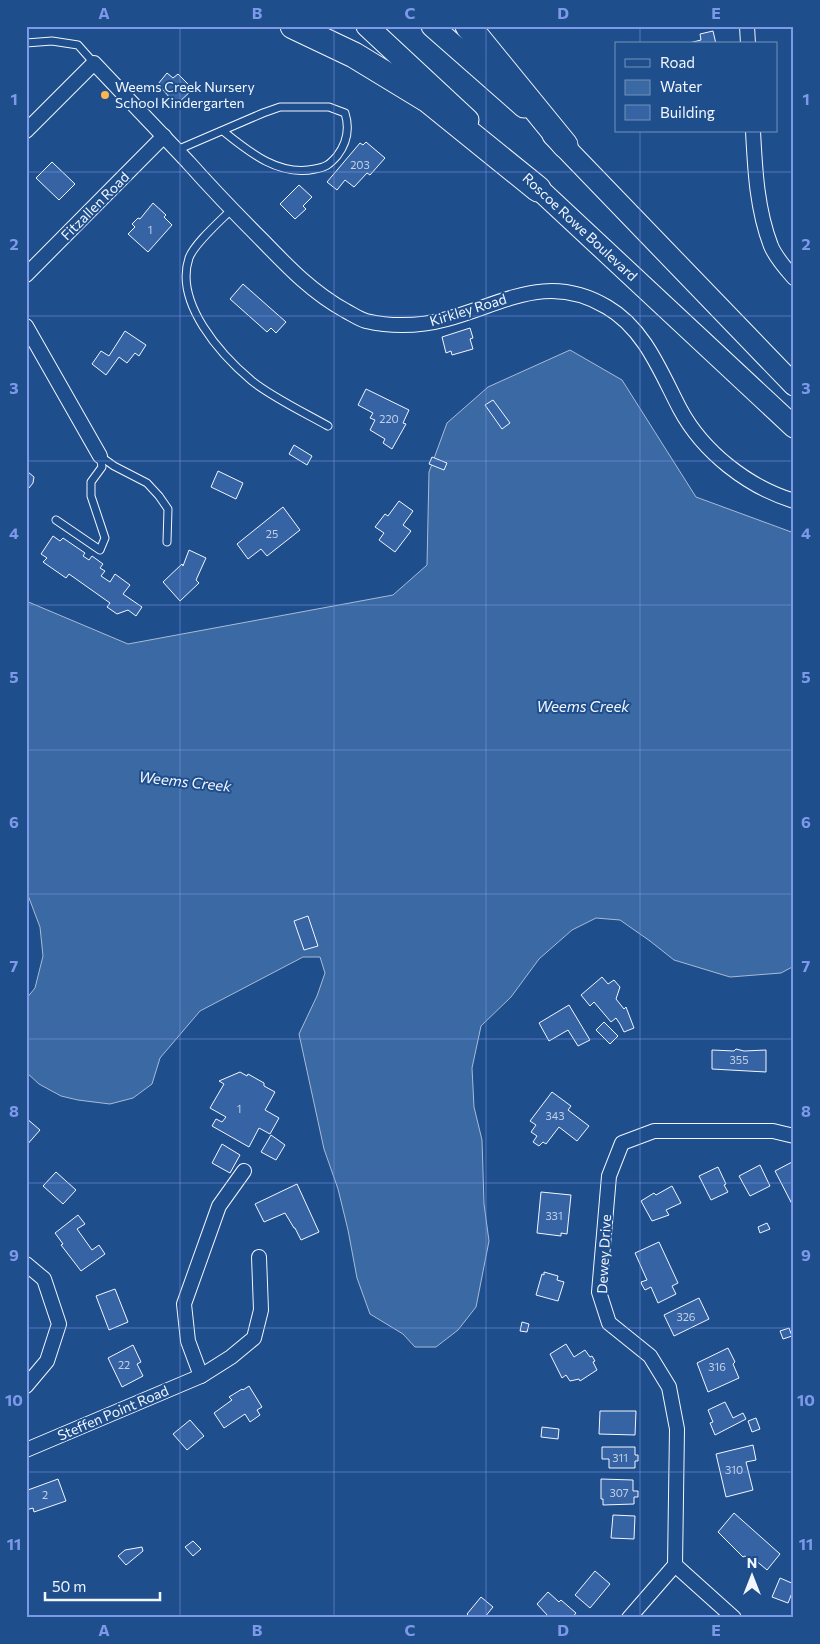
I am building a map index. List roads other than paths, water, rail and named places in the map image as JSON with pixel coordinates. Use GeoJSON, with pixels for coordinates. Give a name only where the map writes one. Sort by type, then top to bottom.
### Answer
{"type":"FeatureCollection","features":[{"type":"Feature","properties":{"kind":"highway"},"geometry":{"type":"LineString","coordinates":[[293,26],[354,55],[428,100],[538,189]]}},
{"type":"Feature","properties":{"kind":"highway"},"geometry":{"type":"LineString","coordinates":[[468,26],[565,145]]}},
{"type":"Feature","properties":{"kind":"main road","name":"Roscoe Rowe Boulevard"},"geometry":{"type":"LineString","coordinates":[[367,26],[438,90],[538,189],[794,427]]}},
{"type":"Feature","properties":{"kind":"main road"},"geometry":{"type":"LineString","coordinates":[[432,26],[565,145],[794,385]]}},
{"type":"Feature","properties":{"kind":"street"},"geometry":{"type":"LineString","coordinates":[[747,26],[748,42]]}},
{"type":"Feature","properties":{"kind":"street"},"geometry":{"type":"LineString","coordinates":[[26,131],[94,63]]}},
{"type":"Feature","properties":{"kind":"street","name":"Kirkley Road"},"geometry":{"type":"LineString","coordinates":[[94,63],[231,210],[300,279],[332,303],[364,320],[390,324],[418,324],[446,319],[524,293],[567,291],[596,301],[617,314],[639,335],[681,411],[695,432],[714,453],[738,474],[760,488],[794,501]]}},
{"type":"Feature","properties":{"kind":"street"},"geometry":{"type":"LineString","coordinates":[[753,132],[758,197],[764,220],[772,247],[794,278]]}},
{"type":"Feature","properties":{"kind":"street","name":"Fitzallen Road"},"geometry":{"type":"LineString","coordinates":[[26,275],[164,136]]}},
{"type":"Feature","properties":{"kind":"street"},"geometry":{"type":"LineString","coordinates":[[26,326],[100,456]]}},
{"type":"Feature","properties":{"kind":"street","name":"Dewey Drive"},"geometry":{"type":"LineString","coordinates":[[674,1565],[677,1429],[669,1387],[650,1356],[609,1323],[599,1292],[609,1176],[622,1143],[654,1131],[773,1131],[794,1136]]}},
{"type":"Feature","properties":{"kind":"street"},"geometry":{"type":"LineString","coordinates":[[200,1376],[188,1341],[184,1304],[219,1206],[244,1171]]}},
{"type":"Feature","properties":{"kind":"street","name":"Steffen Point Road"},"geometry":{"type":"LineString","coordinates":[[26,1450],[200,1376],[231,1357],[254,1338],[261,1310],[259,1257]]}},
{"type":"Feature","properties":{"kind":"street"},"geometry":{"type":"LineString","coordinates":[[26,1264],[44,1279],[59,1324],[47,1362],[26,1386]]}},
{"type":"Feature","properties":{"kind":"street"},"geometry":{"type":"LineString","coordinates":[[629,1618],[674,1565],[734,1618]]}},
{"type":"Feature","properties":{"kind":"lane"},"geometry":{"type":"LineString","coordinates":[[26,43],[52,41],[78,46],[94,63]]}},
{"type":"Feature","properties":{"kind":"lane"},"geometry":{"type":"LineString","coordinates":[[177,151],[263,113],[280,108],[302,106],[329,108],[346,113],[349,126],[343,148],[328,166],[303,172],[275,166],[250,152],[223,131]]}},
{"type":"Feature","properties":{"kind":"lane"},"geometry":{"type":"LineString","coordinates":[[231,210],[197,244],[190,256],[185,279],[191,304],[226,356],[253,381],[328,426]]}},
{"type":"Feature","properties":{"kind":"lane"},"geometry":{"type":"LineString","coordinates":[[56,520],[100,550],[105,538],[92,496],[92,482],[102,467],[100,456]]}},
{"type":"Feature","properties":{"kind":"lane"},"geometry":{"type":"LineString","coordinates":[[100,456],[114,466],[147,483],[159,496],[168,510],[167,542]]}},
{"type":"Feature","properties":{"kind":"water","name":"Weems Creek"},"geometry":{"type":"Polygon","coordinates":[[[570,350],[622,380],[696,497],[794,533],[794,966],[781,973],[730,977],[674,960],[620,920],[596,918],[572,930],[539,959],[511,997],[481,1026],[472,1068],[474,1107],[482,1140],[484,1204],[489,1241],[476,1307],[458,1330],[436,1347],[415,1347],[403,1334],[370,1314],[357,1278],[338,1189],[324,1149],[299,1034],[317,996],[325,973],[320,957],[303,957],[200,1011],[160,1058],[152,1084],[133,1098],[110,1104],[61,1096],[39,1084],[26,1072],[26,999],[35,988],[43,956],[40,927],[26,890],[26,601],[128,644],[393,595],[427,565],[429,472],[447,423],[488,387],[570,350]]]}},
{"type":"Feature","properties":{"kind":"place","name":"Weems Creek Nursery School Kindergarten"},"geometry":{"type":"Point","coordinates":[105,95]}}]}
